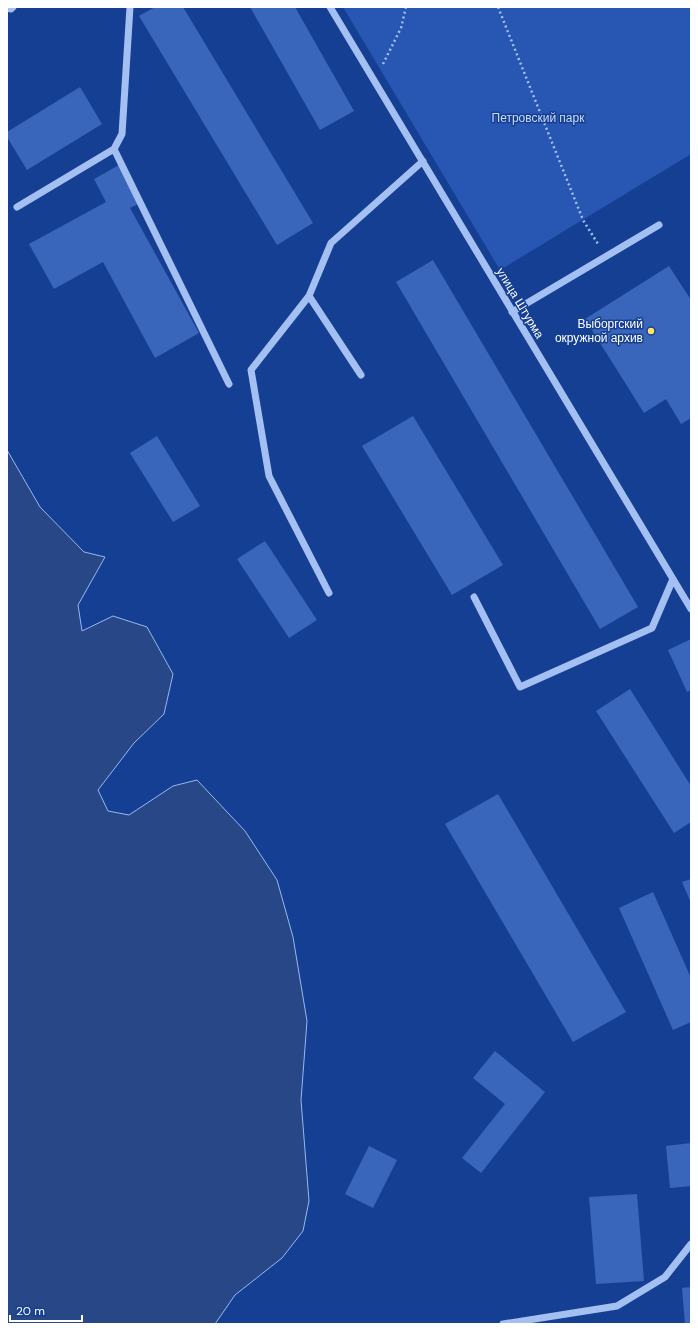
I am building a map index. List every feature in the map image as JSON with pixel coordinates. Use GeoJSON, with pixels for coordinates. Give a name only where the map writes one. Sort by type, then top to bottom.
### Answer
{"type":"FeatureCollection","features":[{"type":"Feature","properties":{"kind":"street"},"geometry":{"type":"LineString","coordinates":[[7,8],[11,9],[13,7]]}},
{"type":"Feature","properties":{"kind":"street"},"geometry":{"type":"LineString","coordinates":[[17,206],[114,149],[122,134],[130,7]]}},
{"type":"Feature","properties":{"kind":"street","name":"улица Штурма"},"geometry":{"type":"LineString","coordinates":[[330,7],[691,609]]}},
{"type":"Feature","properties":{"kind":"street"},"geometry":{"type":"LineString","coordinates":[[114,149],[229,384]]}},
{"type":"Feature","properties":{"kind":"street"},"geometry":{"type":"LineString","coordinates":[[329,594],[269,476],[251,370],[309,296],[330,243],[423,161]]}},
{"type":"Feature","properties":{"kind":"street"},"geometry":{"type":"LineString","coordinates":[[512,312],[659,224]]}},
{"type":"Feature","properties":{"kind":"street"},"geometry":{"type":"LineString","coordinates":[[309,296],[361,375]]}},
{"type":"Feature","properties":{"kind":"street"},"geometry":{"type":"LineString","coordinates":[[474,598],[520,687],[652,628],[673,580]]}},
{"type":"Feature","properties":{"kind":"street"},"geometry":{"type":"LineString","coordinates":[[503,1324],[617,1306],[665,1277],[691,1244]]}},
{"type":"Feature","properties":{"kind":"path"},"geometry":{"type":"LineString","coordinates":[[380,70],[401,28],[406,7]]}},
{"type":"Feature","properties":{"kind":"path"},"geometry":{"type":"LineString","coordinates":[[498,7],[583,220],[606,256]]}},
{"type":"Feature","properties":{"kind":"green space","name":"Петровский парк"},"geometry":{"type":"Polygon","coordinates":[[[343,7],[691,7],[691,154],[500,270],[343,7]]]}},
{"type":"Feature","properties":{"kind":"shaded area"},"geometry":{"type":"Polygon","coordinates":[[[7,450],[40,507],[84,552],[105,557],[78,605],[82,631],[113,616],[147,627],[173,674],[164,714],[134,743],[98,790],[108,811],[129,815],[173,786],[197,780],[245,831],[277,880],[293,937],[307,1021],[301,1100],[309,1201],[303,1231],[282,1258],[235,1295],[215,1324],[7,1324],[7,450]]]}},
{"type":"Feature","properties":{"kind":"building"},"geometry":{"type":"Polygon","coordinates":[[[155,7],[183,7],[313,223],[277,245],[139,16],[155,7]]]}},
{"type":"Feature","properties":{"kind":"building"},"geometry":{"type":"Polygon","coordinates":[[[250,7],[295,7],[354,111],[320,130],[250,7]]]}},
{"type":"Feature","properties":{"kind":"building"},"geometry":{"type":"Polygon","coordinates":[[[80,87],[102,124],[27,170],[7,137],[7,132],[80,87]]]}},
{"type":"Feature","properties":{"kind":"building"},"geometry":{"type":"Polygon","coordinates":[[[119,165],[140,203],[130,208],[199,333],[155,358],[103,262],[54,289],[29,244],[106,202],[94,179],[119,165]]]}},
{"type":"Feature","properties":{"kind":"building"},"geometry":{"type":"Polygon","coordinates":[[[433,260],[638,607],[600,629],[396,282],[433,260]]]}},
{"type":"Feature","properties":{"kind":"building"},"geometry":{"type":"Polygon","coordinates":[[[669,266],[691,300],[691,418],[681,424],[666,399],[644,413],[585,319],[669,266]]]}},
{"type":"Feature","properties":{"kind":"building"},"geometry":{"type":"Polygon","coordinates":[[[413,416],[503,565],[452,595],[362,446],[413,416]]]}},
{"type":"Feature","properties":{"kind":"building"},"geometry":{"type":"Polygon","coordinates":[[[157,436],[200,506],[173,522],[130,453],[157,436]]]}},
{"type":"Feature","properties":{"kind":"building"},"geometry":{"type":"Polygon","coordinates":[[[265,541],[317,620],[289,638],[237,559],[265,541]]]}},
{"type":"Feature","properties":{"kind":"building"},"geometry":{"type":"Polygon","coordinates":[[[691,639],[691,690],[687,692],[668,650],[691,639]]]}},
{"type":"Feature","properties":{"kind":"building"},"geometry":{"type":"Polygon","coordinates":[[[630,689],[691,786],[691,822],[674,833],[596,711],[630,689]]]}},
{"type":"Feature","properties":{"kind":"building"},"geometry":{"type":"Polygon","coordinates":[[[498,794],[626,1012],[573,1042],[445,824],[498,794]]]}},
{"type":"Feature","properties":{"kind":"building"},"geometry":{"type":"Polygon","coordinates":[[[691,879],[691,903],[682,882],[691,879]]]}},
{"type":"Feature","properties":{"kind":"building"},"geometry":{"type":"Polygon","coordinates":[[[653,892],[691,978],[691,1022],[673,1030],[619,908],[653,892]]]}},
{"type":"Feature","properties":{"kind":"building"},"geometry":{"type":"Polygon","coordinates":[[[495,1051],[545,1092],[481,1173],[462,1158],[505,1104],[473,1078],[495,1051]]]}},
{"type":"Feature","properties":{"kind":"building"},"geometry":{"type":"Polygon","coordinates":[[[691,1143],[691,1186],[670,1188],[666,1146],[691,1143]]]}},
{"type":"Feature","properties":{"kind":"building"},"geometry":{"type":"Polygon","coordinates":[[[369,1146],[397,1160],[373,1208],[345,1194],[369,1146]]]}},
{"type":"Feature","properties":{"kind":"building"},"geometry":{"type":"Polygon","coordinates":[[[637,1194],[644,1281],[596,1284],[589,1197],[637,1194]]]}},
{"type":"Feature","properties":{"kind":"building"},"geometry":{"type":"Polygon","coordinates":[[[691,1287],[691,1324],[685,1324],[682,1288],[691,1287]]]}},
{"type":"Feature","properties":{"kind":"place","name":"Выборгский окружной архив"},"geometry":{"type":"Point","coordinates":[651,331]}}]}
